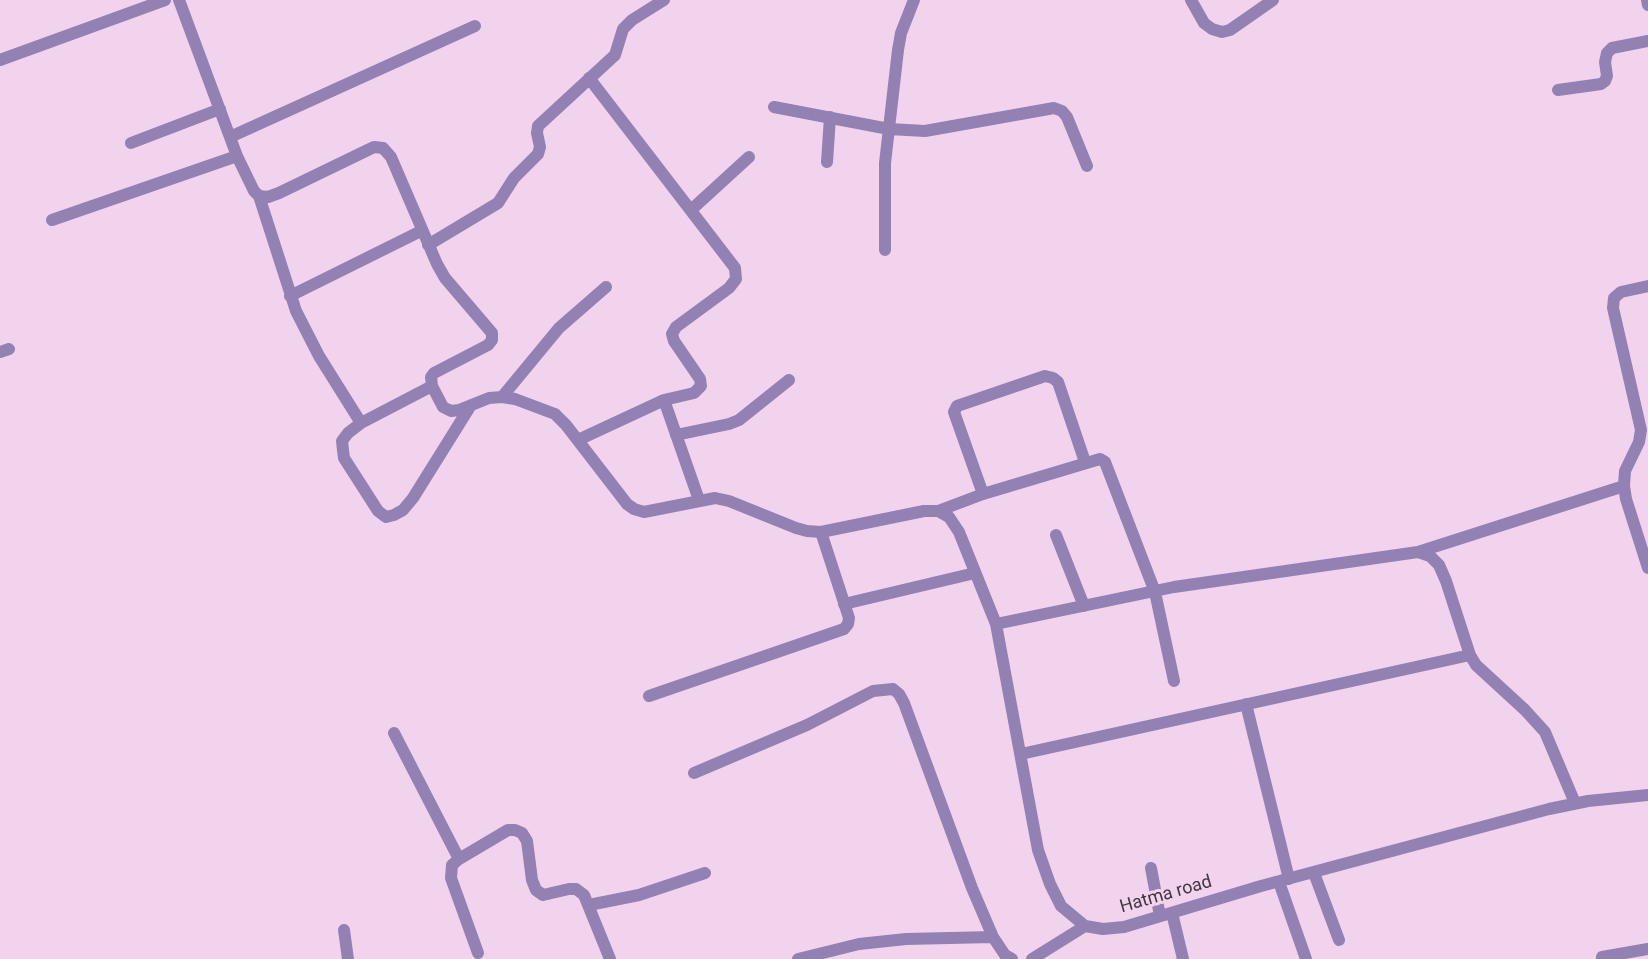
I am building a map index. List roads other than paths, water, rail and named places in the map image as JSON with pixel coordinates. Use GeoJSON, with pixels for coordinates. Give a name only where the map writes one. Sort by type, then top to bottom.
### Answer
{"type":"FeatureCollection","features":[{"type":"Feature","properties":{"kind":"street"},"geometry":{"type":"LineString","coordinates":[[0,60],[165,0]]}},
{"type":"Feature","properties":{"kind":"street"},"geometry":{"type":"LineString","coordinates":[[179,0],[237,156],[259,196],[290,296],[305,332],[361,423]]}},
{"type":"Feature","properties":{"kind":"street"},"geometry":{"type":"LineString","coordinates":[[428,245],[498,203],[514,178],[538,154],[540,147],[538,126],[615,55],[623,29],[632,20],[664,0]]}},
{"type":"Feature","properties":{"kind":"street"},"geometry":{"type":"LineString","coordinates":[[885,250],[884,190],[898,50],[901,33],[914,0]]}},
{"type":"Feature","properties":{"kind":"street"},"geometry":{"type":"LineString","coordinates":[[1191,0],[1204,23],[1222,32],[1230,30],[1273,0]]}},
{"type":"Feature","properties":{"kind":"street"},"geometry":{"type":"LineString","coordinates":[[1647,0],[1648,4]]}},
{"type":"Feature","properties":{"kind":"street"},"geometry":{"type":"LineString","coordinates":[[230,137],[476,26]]}},
{"type":"Feature","properties":{"kind":"street"},"geometry":{"type":"LineString","coordinates":[[1558,90],[1601,84],[1607,76],[1605,62],[1607,53],[1612,48],[1648,41]]}},
{"type":"Feature","properties":{"kind":"street"},"geometry":{"type":"LineString","coordinates":[[578,440],[664,400],[694,393],[701,386],[700,379],[674,341],[672,334],[676,327],[729,288],[735,279],[735,268],[590,78]]}},
{"type":"Feature","properties":{"kind":"street"},"geometry":{"type":"LineString","coordinates":[[774,107],[889,129],[925,131],[1054,108],[1062,111],[1067,117],[1087,166]]}},
{"type":"Feature","properties":{"kind":"street"},"geometry":{"type":"LineString","coordinates":[[131,143],[220,109]]}},
{"type":"Feature","properties":{"kind":"street"},"geometry":{"type":"LineString","coordinates":[[826,162],[830,117]]}},
{"type":"Feature","properties":{"kind":"street"},"geometry":{"type":"LineString","coordinates":[[259,196],[279,193],[374,147],[383,148],[391,157],[421,231],[445,278],[492,333],[492,340],[488,345],[431,377],[432,386],[443,407],[451,411],[459,410],[489,398],[502,397],[515,399],[555,414],[627,504],[634,509],[644,512],[653,511],[715,498],[729,501],[796,528],[821,532],[924,511],[943,514],[983,494],[1100,459],[1105,462],[1155,592],[1174,681]]}},
{"type":"Feature","properties":{"kind":"street"},"geometry":{"type":"LineString","coordinates":[[52,220],[237,156]]}},
{"type":"Feature","properties":{"kind":"street"},"geometry":{"type":"LineString","coordinates":[[691,210],[749,156]]}},
{"type":"Feature","properties":{"kind":"street"},"geometry":{"type":"LineString","coordinates":[[290,296],[421,231]]}},
{"type":"Feature","properties":{"kind":"street"},"geometry":{"type":"LineString","coordinates":[[1648,286],[1621,292],[1614,298],[1613,308],[1641,430],[1639,441],[1625,471],[1624,486],[1626,500],[1648,568]]}},
{"type":"Feature","properties":{"kind":"street"},"geometry":{"type":"LineString","coordinates":[[502,397],[571,315],[606,288]]}},
{"type":"Feature","properties":{"kind":"street"},"geometry":{"type":"LineString","coordinates":[[983,494],[954,412],[957,406],[1045,376],[1058,382],[1085,462]]}},
{"type":"Feature","properties":{"kind":"street"},"geometry":{"type":"LineString","coordinates":[[676,435],[739,420],[789,380]]}},
{"type":"Feature","properties":{"kind":"street"},"geometry":{"type":"LineString","coordinates":[[432,386],[361,423],[342,441],[345,458],[378,511],[386,517],[403,510],[413,498],[471,405]]}},
{"type":"Feature","properties":{"kind":"street"},"geometry":{"type":"LineString","coordinates":[[664,400],[699,500]]}},
{"type":"Feature","properties":{"kind":"street"},"geometry":{"type":"LineString","coordinates":[[996,624],[1174,587],[1418,552],[1624,486]]}},
{"type":"Feature","properties":{"kind":"street"},"geometry":{"type":"LineString","coordinates":[[943,514],[958,532],[996,624],[1038,850],[1050,885],[1062,906],[1085,926],[1032,959]]}},
{"type":"Feature","properties":{"kind":"street"},"geometry":{"type":"LineString","coordinates":[[650,696],[844,629],[849,618],[821,532]]}},
{"type":"Feature","properties":{"kind":"street"},"geometry":{"type":"LineString","coordinates":[[1056,535],[1084,606]]}},
{"type":"Feature","properties":{"kind":"street"},"geometry":{"type":"LineString","coordinates":[[1418,552],[1430,556],[1439,565],[1470,655],[1476,665],[1526,710],[1545,732],[1575,803]]}},
{"type":"Feature","properties":{"kind":"street"},"geometry":{"type":"LineString","coordinates":[[844,604],[975,573]]}},
{"type":"Feature","properties":{"kind":"street"},"geometry":{"type":"LineString","coordinates":[[1020,754],[1470,655]]}},
{"type":"Feature","properties":{"kind":"street"},"geometry":{"type":"LineString","coordinates":[[694,773],[807,725],[873,691],[893,689],[904,703],[972,888],[993,937],[1008,958]]}},
{"type":"Feature","properties":{"kind":"street"},"geometry":{"type":"LineString","coordinates":[[1246,704],[1284,881],[1306,959]]}},
{"type":"Feature","properties":{"kind":"street"},"geometry":{"type":"LineString","coordinates":[[394,733],[459,859]]}},
{"type":"Feature","properties":{"kind":"street","name":"Hatma road"},"geometry":{"type":"LineString","coordinates":[[1085,926],[1103,929],[1124,927],[1549,808],[1648,795]]}},
{"type":"Feature","properties":{"kind":"street"},"geometry":{"type":"LineString","coordinates":[[478,953],[451,878],[452,865],[508,830],[515,830],[522,833],[527,842],[532,880],[536,890],[543,895],[576,889],[584,896],[610,959]]}},
{"type":"Feature","properties":{"kind":"street"},"geometry":{"type":"LineString","coordinates":[[1151,868],[1183,959]]}},
{"type":"Feature","properties":{"kind":"street"},"geometry":{"type":"LineString","coordinates":[[589,905],[639,895],[705,873]]}},
{"type":"Feature","properties":{"kind":"street"},"geometry":{"type":"LineString","coordinates":[[1314,873],[1339,940]]}},
{"type":"Feature","properties":{"kind":"street"},"geometry":{"type":"LineString","coordinates":[[344,930],[348,959]]}},
{"type":"Feature","properties":{"kind":"street"},"geometry":{"type":"LineString","coordinates":[[798,959],[859,944],[906,939],[993,937]]}},
{"type":"Feature","properties":{"kind":"street"},"geometry":{"type":"LineString","coordinates":[[1602,957],[1648,949]]}}]}
